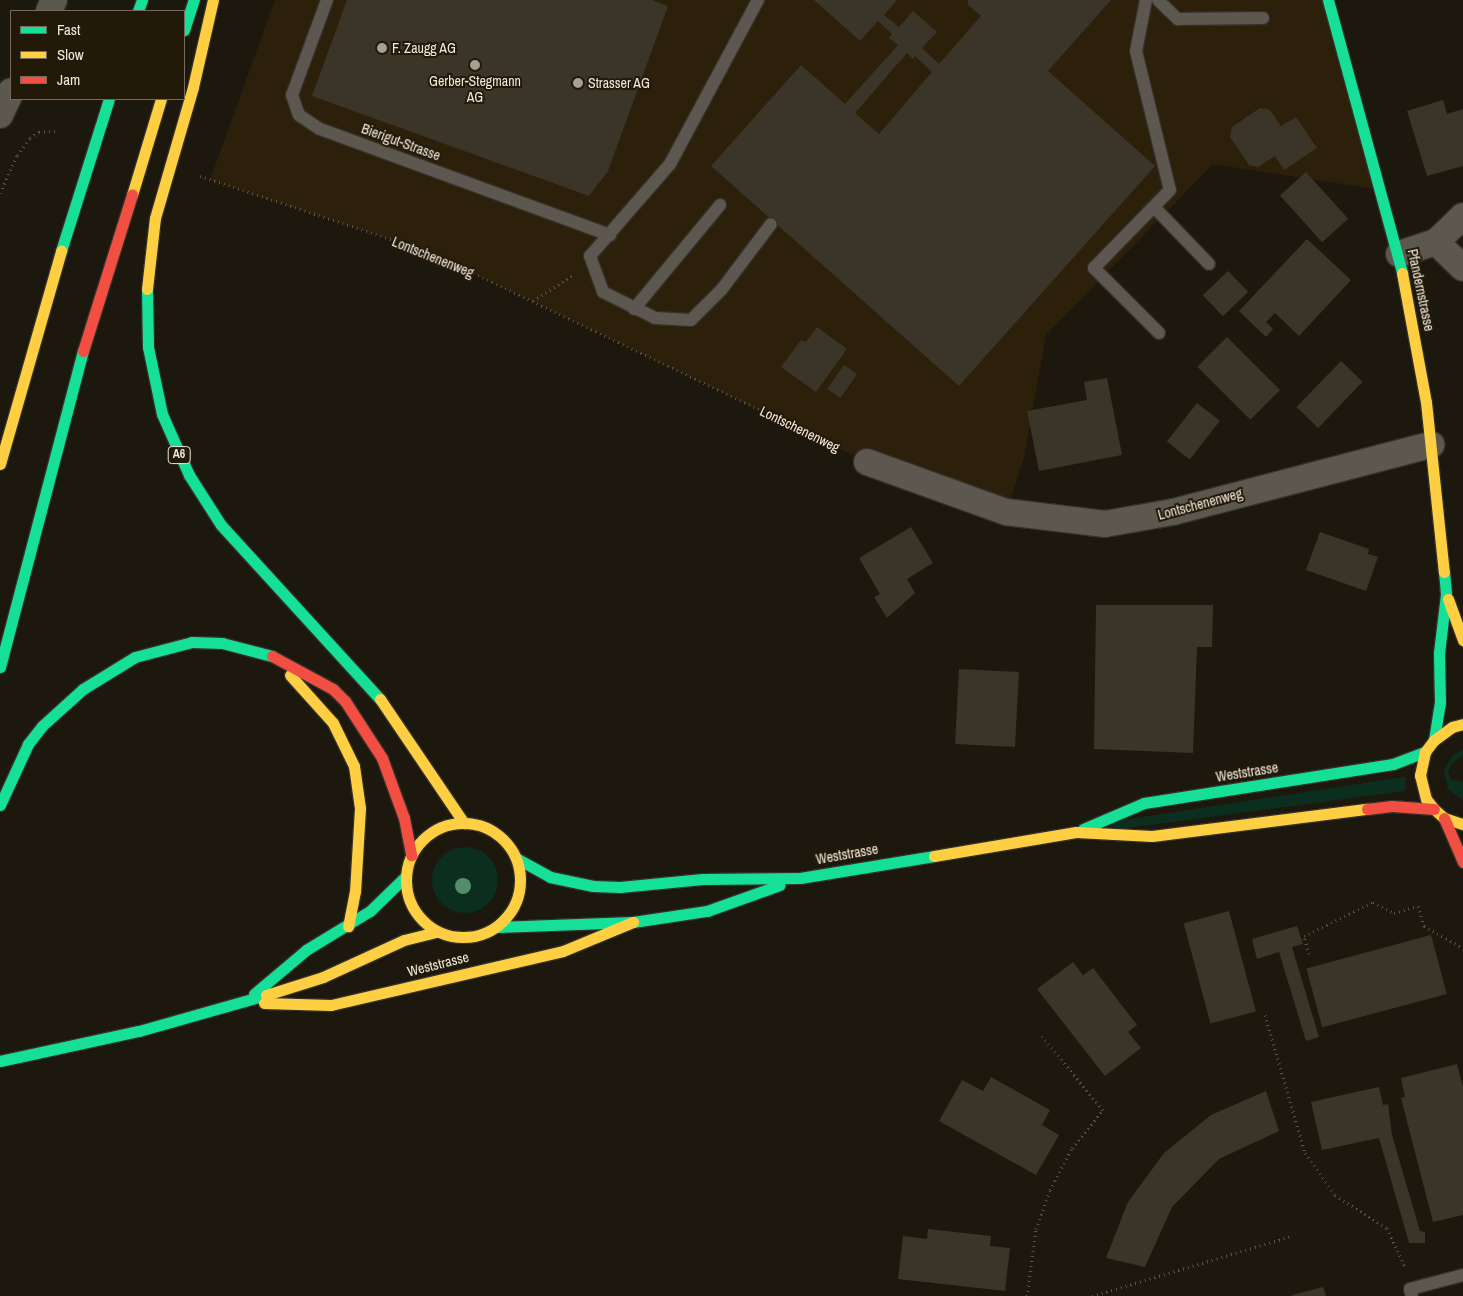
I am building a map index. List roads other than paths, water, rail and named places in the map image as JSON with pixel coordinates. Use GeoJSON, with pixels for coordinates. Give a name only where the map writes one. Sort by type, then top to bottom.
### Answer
{"type":"FeatureCollection","features":[{"type":"Feature","properties":{"kind":"main road"},"geometry":{"type":"LineString","coordinates":[[185,27],[194,0]]}},
{"type":"Feature","properties":{"kind":"main road","name":"A6"},"geometry":{"type":"LineString","coordinates":[[213,0],[192,87],[155,218],[149,261],[145,307],[148,347],[162,414],[189,475],[221,525],[384,703],[464,823]]}},
{"type":"Feature","properties":{"kind":"main road","name":"Pfandernstrasse"},"geometry":{"type":"LineString","coordinates":[[1328,0],[1399,254],[1415,336],[1431,445],[1446,594],[1439,653],[1440,702],[1434,740]]}},
{"type":"Feature","properties":{"kind":"main road"},"geometry":{"type":"LineString","coordinates":[[0,464],[54,276],[109,100]]}},
{"type":"Feature","properties":{"kind":"main road"},"geometry":{"type":"LineString","coordinates":[[0,667],[75,379],[161,100]]}},
{"type":"Feature","properties":{"kind":"main road","name":"Pfandernstrasse"},"geometry":{"type":"LineString","coordinates":[[1446,594],[1463,640]]}},
{"type":"Feature","properties":{"kind":"main road"},"geometry":{"type":"LineString","coordinates":[[0,806],[18,763],[42,726],[83,689],[110,670],[164,647],[192,642],[222,643],[274,657],[332,689],[356,715],[382,758],[395,791],[411,855]]}},
{"type":"Feature","properties":{"kind":"main road"},"geometry":{"type":"LineString","coordinates":[[274,657],[333,723],[354,766],[360,808],[355,891],[348,926]]}},
{"type":"Feature","properties":{"kind":"main road"},"geometry":{"type":"LineString","coordinates":[[1463,724],[1447,730],[1434,740],[1425,752],[1421,764],[1422,788],[1434,809],[1444,818],[1463,824]]}},
{"type":"Feature","properties":{"kind":"main road","name":"Weststrasse"},"geometry":{"type":"LineString","coordinates":[[1076,832],[1144,803],[1393,764],[1425,752]]}},
{"type":"Feature","properties":{"kind":"main road","name":"Weststrasse"},"geometry":{"type":"LineString","coordinates":[[437,932],[420,920],[412,907],[406,876],[411,855],[431,832],[453,823],[481,825],[496,833],[516,858],[550,877],[593,886],[620,887],[703,878],[800,878],[1076,832],[1152,836],[1392,806],[1434,809]]}},
{"type":"Feature","properties":{"kind":"main road"},"geometry":{"type":"LineString","coordinates":[[1444,818],[1463,862]]}},
{"type":"Feature","properties":{"kind":"main road"},"geometry":{"type":"LineString","coordinates":[[497,927],[516,900],[520,879],[516,858]]}},
{"type":"Feature","properties":{"kind":"main road","name":"Weststrasse"},"geometry":{"type":"LineString","coordinates":[[244,1002],[306,950],[348,926],[382,901],[406,876]]}},
{"type":"Feature","properties":{"kind":"main road","name":"Weststrasse"},"geometry":{"type":"LineString","coordinates":[[0,1061],[29,1053],[139,1031],[244,1002],[323,978],[404,940],[437,932],[467,937],[497,927],[633,922],[707,911],[800,878]]}},
{"type":"Feature","properties":{"kind":"main road","name":"Weststrasse"},"geometry":{"type":"LineString","coordinates":[[244,1002],[330,1005],[563,951],[633,922]]}},
{"type":"Feature","properties":{"kind":"street"},"geometry":{"type":"LineString","coordinates":[[0,114],[10,93]]}},
{"type":"Feature","properties":{"kind":"street"},"geometry":{"type":"LineString","coordinates":[[1399,254],[1436,242],[1463,216]]}},
{"type":"Feature","properties":{"kind":"street"},"geometry":{"type":"LineString","coordinates":[[1436,242],[1463,268]]}},
{"type":"Feature","properties":{"kind":"street","name":"Lontschenenweg"},"geometry":{"type":"LineString","coordinates":[[867,462],[1006,512],[1105,524],[1172,512],[1431,445]]}},
{"type":"Feature","properties":{"kind":"lane","name":"Bierigut-Strasse"},"geometry":{"type":"LineString","coordinates":[[327,0],[292,95],[299,115],[320,129],[610,235]]}},
{"type":"Feature","properties":{"kind":"lane"},"geometry":{"type":"LineString","coordinates":[[758,0],[670,164],[590,256],[603,292],[655,318],[691,320],[722,289],[771,224]]}},
{"type":"Feature","properties":{"kind":"lane"},"geometry":{"type":"LineString","coordinates":[[1146,0],[1136,51],[1170,190],[1094,268],[1159,333]]}},
{"type":"Feature","properties":{"kind":"lane"},"geometry":{"type":"LineString","coordinates":[[1158,0],[1178,19],[1263,18]]}},
{"type":"Feature","properties":{"kind":"lane"},"geometry":{"type":"LineString","coordinates":[[634,309],[720,205]]}},
{"type":"Feature","properties":{"kind":"lane"},"geometry":{"type":"LineString","coordinates":[[1154,207],[1209,264]]}},
{"type":"Feature","properties":{"kind":"lane"},"geometry":{"type":"LineString","coordinates":[[1411,1293],[1463,1275]]}},
{"type":"Feature","properties":{"kind":"place","name":"F. Zaugg AG"},"geometry":{"type":"Point","coordinates":[382,48]}},
{"type":"Feature","properties":{"kind":"place","name":"Gerber-Stegmann AG"},"geometry":{"type":"Point","coordinates":[475,65]}},
{"type":"Feature","properties":{"kind":"place","name":"Strasser AG"},"geometry":{"type":"Point","coordinates":[578,83]}}]}
